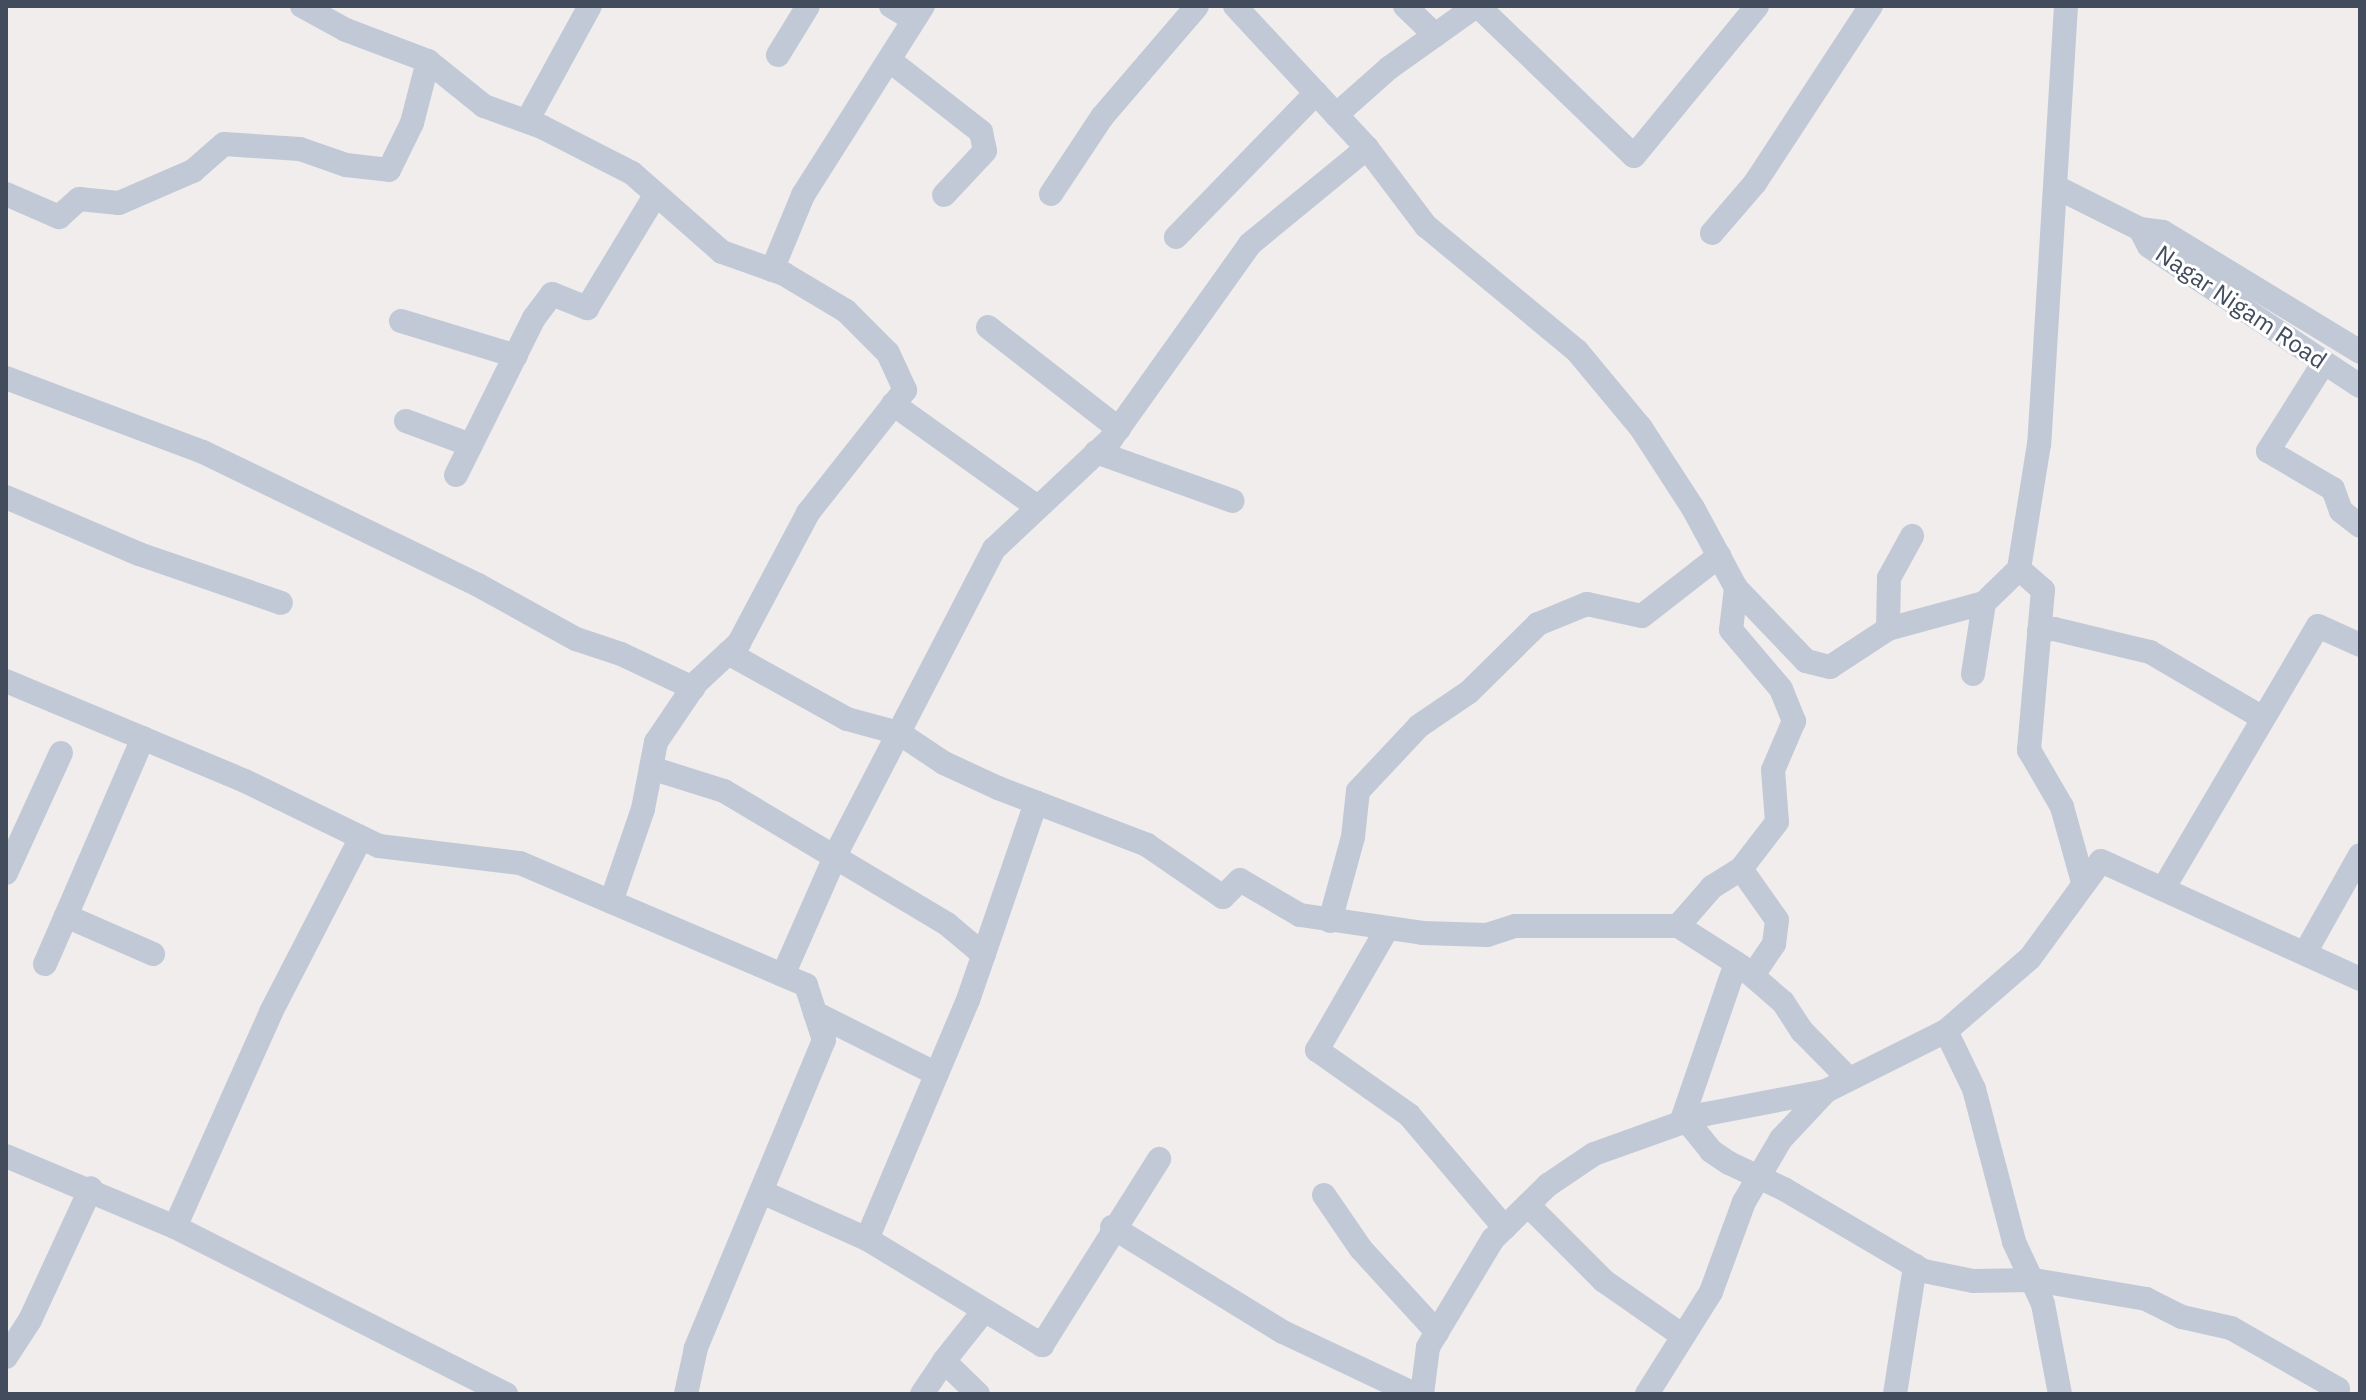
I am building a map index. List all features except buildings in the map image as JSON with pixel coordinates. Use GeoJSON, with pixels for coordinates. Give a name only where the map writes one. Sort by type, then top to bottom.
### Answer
{"type":"FeatureCollection","features":[{"type":"Feature","properties":{"kind":"street"},"geometry":{"type":"LineString","coordinates":[[302,6],[346,30],[428,61],[484,106],[527,121],[632,173],[722,252],[772,270],[846,311],[888,353],[905,390],[808,513],[739,643],[693,688],[656,742],[643,809],[611,902]]}},
{"type":"Feature","properties":{"kind":"street"},"geometry":{"type":"LineString","coordinates":[[527,121],[590,6]]}},
{"type":"Feature","properties":{"kind":"street"},"geometry":{"type":"LineString","coordinates":[[778,55],[808,6]]}},
{"type":"Feature","properties":{"kind":"street"},"geometry":{"type":"LineString","coordinates":[[772,270],[803,195],[918,12],[891,6]]}},
{"type":"Feature","properties":{"kind":"street"},"geometry":{"type":"LineString","coordinates":[[1051,194],[1102,117],[1197,6]]}},
{"type":"Feature","properties":{"kind":"street"},"geometry":{"type":"LineString","coordinates":[[1235,6],[1367,148],[1426,226],[1577,351],[1641,428],[1736,588],[1806,661],[1830,667],[1888,629],[1984,603],[2019,569],[2039,444],[2066,6]]}},
{"type":"Feature","properties":{"kind":"street"},"geometry":{"type":"LineString","coordinates":[[1405,6],[1435,35]]}},
{"type":"Feature","properties":{"kind":"street"},"geometry":{"type":"LineString","coordinates":[[1336,115],[1435,35],[1477,6],[1634,156],[1757,6]]}},
{"type":"Feature","properties":{"kind":"street"},"geometry":{"type":"LineString","coordinates":[[1712,233],[1755,183],[1871,6]]}},
{"type":"Feature","properties":{"kind":"street"},"geometry":{"type":"LineString","coordinates":[[889,60],[981,132],[985,151],[944,195]]}},
{"type":"Feature","properties":{"kind":"street"},"geometry":{"type":"LineString","coordinates":[[6,194],[59,217],[79,199],[119,203],[193,171],[224,144],[300,149],[346,165],[389,170],[412,123],[428,61]]}},
{"type":"Feature","properties":{"kind":"street"},"geometry":{"type":"LineString","coordinates":[[1176,237],[1316,93]]}},
{"type":"Feature","properties":{"kind":"street"},"geometry":{"type":"LineString","coordinates":[[783,975],[837,854],[994,549],[1119,429],[1239,256],[1343,162],[1367,148]]}},
{"type":"Feature","properties":{"kind":"street"},"geometry":{"type":"LineString","coordinates":[[2056,187],[2140,229]]}},
{"type":"Feature","properties":{"kind":"street"},"geometry":{"type":"LineString","coordinates":[[456,475],[516,356],[552,294],[587,308],[656,194]]}},
{"type":"Feature","properties":{"kind":"street","name":"Nagar Nigam Road"},"geometry":{"type":"LineString","coordinates":[[2140,229],[2163,232],[2360,352]]}},
{"type":"Feature","properties":{"kind":"street","name":"Nagar Nigam Road"},"geometry":{"type":"LineString","coordinates":[[2140,229],[2149,246],[2360,386]]}},
{"type":"Feature","properties":{"kind":"street"},"geometry":{"type":"LineString","coordinates":[[401,321],[516,356]]}},
{"type":"Feature","properties":{"kind":"street"},"geometry":{"type":"LineString","coordinates":[[988,327],[1119,429]]}},
{"type":"Feature","properties":{"kind":"street"},"geometry":{"type":"LineString","coordinates":[[2323,364],[2268,451],[2333,489],[2341,511],[2360,526]]}},
{"type":"Feature","properties":{"kind":"street"},"geometry":{"type":"LineString","coordinates":[[6,378],[203,452],[478,585],[576,639],[621,654],[693,688]]}},
{"type":"Feature","properties":{"kind":"street"},"geometry":{"type":"LineString","coordinates":[[893,404],[1036,506]]}},
{"type":"Feature","properties":{"kind":"street"},"geometry":{"type":"LineString","coordinates":[[406,421],[471,445]]}},
{"type":"Feature","properties":{"kind":"street"},"geometry":{"type":"LineString","coordinates":[[1096,452],[1233,501]]}},
{"type":"Feature","properties":{"kind":"street"},"geometry":{"type":"LineString","coordinates":[[6,497],[139,554],[281,603]]}},
{"type":"Feature","properties":{"kind":"street"},"geometry":{"type":"LineString","coordinates":[[1888,629],[1889,578],[1912,536]]}},
{"type":"Feature","properties":{"kind":"street"},"geometry":{"type":"LineString","coordinates":[[1330,921],[1353,837],[1358,791],[1419,726],[1469,692],[1538,624],[1587,604],[1642,616],[1719,556]]}},
{"type":"Feature","properties":{"kind":"street"},"geometry":{"type":"LineString","coordinates":[[2019,569],[2043,590],[2029,750],[2062,807],[2083,882]]}},
{"type":"Feature","properties":{"kind":"street"},"geometry":{"type":"LineString","coordinates":[[1678,926],[1712,887],[1741,869],[1777,822],[1773,770],[1794,721],[1781,689],[1731,630],[1736,588]]}},
{"type":"Feature","properties":{"kind":"street"},"geometry":{"type":"LineString","coordinates":[[1973,674],[1984,603]]}},
{"type":"Feature","properties":{"kind":"street"},"geometry":{"type":"LineString","coordinates":[[2163,889],[2318,626],[2360,645]]}},
{"type":"Feature","properties":{"kind":"street"},"geometry":{"type":"LineString","coordinates":[[2039,631],[2054,629],[2150,652],[2263,718]]}},
{"type":"Feature","properties":{"kind":"street"},"geometry":{"type":"LineString","coordinates":[[728,653],[847,719],[899,733],[944,763],[1147,845],[1223,897],[1240,880],[1270,902],[1330,921],[1387,929],[1487,935],[1515,926],[1678,926],[1744,969],[1849,1079]]}},
{"type":"Feature","properties":{"kind":"street"},"geometry":{"type":"LineString","coordinates":[[6,681],[245,781],[379,846],[520,863],[806,985],[824,1040],[696,1348],[686,1394]]}},
{"type":"Feature","properties":{"kind":"street"},"geometry":{"type":"LineString","coordinates":[[45,964],[143,738]]}},
{"type":"Feature","properties":{"kind":"street"},"geometry":{"type":"LineString","coordinates":[[6,873],[61,753]]}},
{"type":"Feature","properties":{"kind":"street"},"geometry":{"type":"LineString","coordinates":[[651,768],[724,791],[763,818],[837,854],[947,924],[984,955]]}},
{"type":"Feature","properties":{"kind":"street"},"geometry":{"type":"LineString","coordinates":[[867,1239],[984,955],[1036,802]]}},
{"type":"Feature","properties":{"kind":"street"},"geometry":{"type":"LineString","coordinates":[[175,1227],[271,1012],[361,838]]}},
{"type":"Feature","properties":{"kind":"street"},"geometry":{"type":"LineString","coordinates":[[2305,953],[2360,855]]}},
{"type":"Feature","properties":{"kind":"street"},"geometry":{"type":"LineString","coordinates":[[1422,1394],[1428,1347],[1505,1228],[1528,1205],[1594,1154],[1684,1122],[1826,1091],[1946,1031],[2030,958],[2101,861],[2360,979]]}},
{"type":"Feature","properties":{"kind":"street"},"geometry":{"type":"LineString","coordinates":[[1684,1122],[1744,969],[1774,944],[1777,920],[1741,869]]}},
{"type":"Feature","properties":{"kind":"street"},"geometry":{"type":"LineString","coordinates":[[66,916],[153,954]]}},
{"type":"Feature","properties":{"kind":"street"},"geometry":{"type":"LineString","coordinates":[[1387,929],[1317,1050],[1409,1115],[1505,1228]]}},
{"type":"Feature","properties":{"kind":"street"},"geometry":{"type":"LineString","coordinates":[[815,1013],[937,1074]]}},
{"type":"Feature","properties":{"kind":"street"},"geometry":{"type":"LineString","coordinates":[[1946,1031],[1974,1089],[2014,1242],[2034,1280],[2060,1394]]}},
{"type":"Feature","properties":{"kind":"street"},"geometry":{"type":"LineString","coordinates":[[1647,1394],[1711,1292],[1744,1202],[1781,1139],[1826,1091]]}},
{"type":"Feature","properties":{"kind":"street"},"geometry":{"type":"LineString","coordinates":[[1684,1122],[1711,1151],[1915,1266],[1973,1281],[2034,1280],[2146,1299],[2182,1317],[2231,1328],[2338,1389],[2337,1394]]}},
{"type":"Feature","properties":{"kind":"street"},"geometry":{"type":"LineString","coordinates":[[6,1156],[91,1188],[175,1227],[506,1394]]}},
{"type":"Feature","properties":{"kind":"street"},"geometry":{"type":"LineString","coordinates":[[762,1192],[867,1239],[1042,1345],[1112,1227],[1159,1159]]}},
{"type":"Feature","properties":{"kind":"street"},"geometry":{"type":"LineString","coordinates":[[6,1357],[30,1320],[91,1188]]}},
{"type":"Feature","properties":{"kind":"street"},"geometry":{"type":"LineString","coordinates":[[1324,1195],[1361,1249],[1437,1332]]}},
{"type":"Feature","properties":{"kind":"street"},"geometry":{"type":"LineString","coordinates":[[1528,1205],[1604,1281],[1683,1336]]}},
{"type":"Feature","properties":{"kind":"street"},"geometry":{"type":"LineString","coordinates":[[1112,1227],[1283,1332],[1414,1394]]}},
{"type":"Feature","properties":{"kind":"street"},"geometry":{"type":"LineString","coordinates":[[1895,1394],[1915,1266]]}},
{"type":"Feature","properties":{"kind":"street"},"geometry":{"type":"LineString","coordinates":[[922,1394],[983,1312]]}},
{"type":"Feature","properties":{"kind":"street"},"geometry":{"type":"LineString","coordinates":[[944,1361],[978,1394]]}}]}
